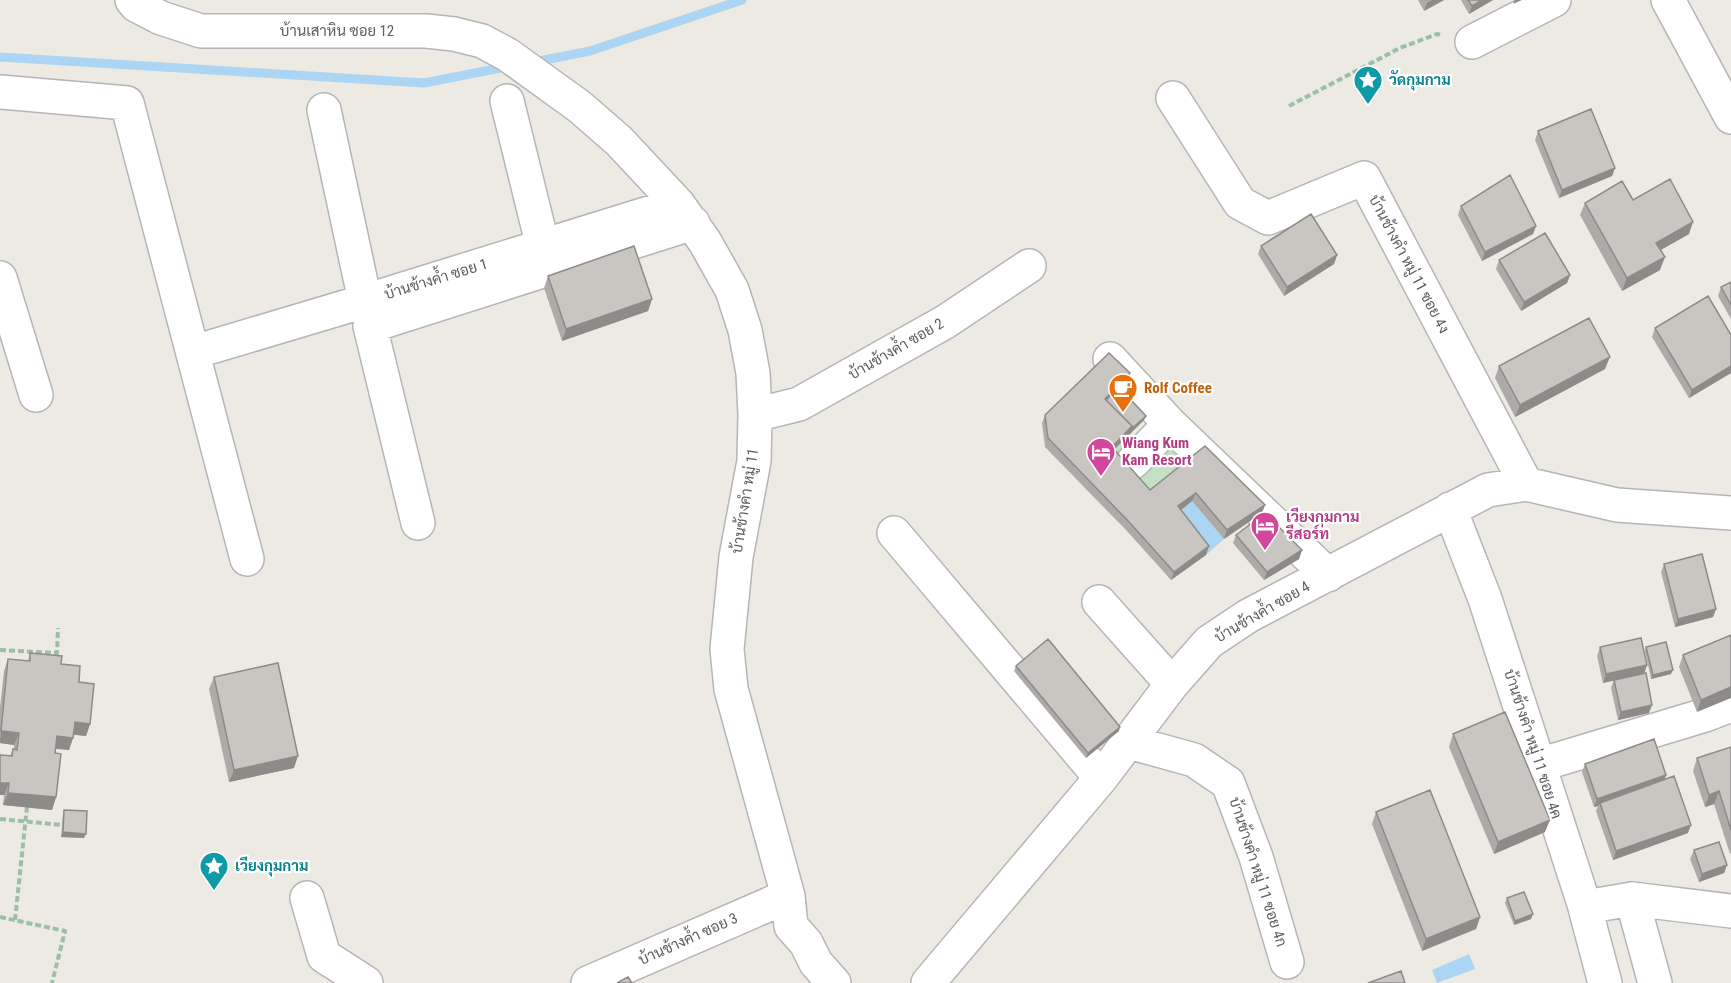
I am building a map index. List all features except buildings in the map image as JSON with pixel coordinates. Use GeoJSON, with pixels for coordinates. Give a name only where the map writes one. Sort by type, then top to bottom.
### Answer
{"type":"FeatureCollection","features":[{"type":"Feature","properties":{"kind":"street","name":"บ้านเสาหิน ซอย 12"},"geometry":{"type":"LineString","coordinates":[[132,0],[136,5],[161,18],[201,31],[426,31],[454,34],[482,41],[508,55],[538,77]]}},
{"type":"Feature","properties":{"kind":"street"},"geometry":{"type":"LineString","coordinates":[[1472,42],[1554,0]]}},
{"type":"Feature","properties":{"kind":"street"},"geometry":{"type":"LineString","coordinates":[[1668,0],[1731,117]]}},
{"type":"Feature","properties":{"kind":"street","name":"บ้านช้างคำ หมู่ 11"},"geometry":{"type":"LineString","coordinates":[[538,77],[580,107],[619,141],[685,214],[732,290],[745,330],[753,373],[755,415],[754,461],[736,558],[727,649],[731,689],[788,896],[791,926],[806,943],[816,963],[834,983]]}},
{"type":"Feature","properties":{"kind":"street"},"geometry":{"type":"LineString","coordinates":[[0,92],[128,103],[247,558]]}},
{"type":"Feature","properties":{"kind":"street","name":"บ้านช้างคำ หมู่ 11 ซอย 4ง"},"geometry":{"type":"LineString","coordinates":[[1173,98],[1240,203],[1268,218],[1364,178],[1526,484]]}},
{"type":"Feature","properties":{"kind":"street"},"geometry":{"type":"LineString","coordinates":[[507,101],[543,247]]}},
{"type":"Feature","properties":{"kind":"street"},"geometry":{"type":"LineString","coordinates":[[324,110],[365,301]]}},
{"type":"Feature","properties":{"kind":"street"},"geometry":{"type":"LineString","coordinates":[[418,523],[370,326],[685,214]]}},
{"type":"Feature","properties":{"kind":"street","name":"บ้านช้างค้ำ ซอย 1"},"geometry":{"type":"LineString","coordinates":[[194,352],[543,247],[685,214]]}},
{"type":"Feature","properties":{"kind":"street","name":"บ้านช้างค้ำ ซอย 2"},"geometry":{"type":"LineString","coordinates":[[755,415],[799,404],[945,322],[1029,266]]}},
{"type":"Feature","properties":{"kind":"street"},"geometry":{"type":"LineString","coordinates":[[0,278],[36,394]]}},
{"type":"Feature","properties":{"kind":"street"},"geometry":{"type":"LineString","coordinates":[[1110,359],[1170,424],[1328,575]]}},
{"type":"Feature","properties":{"kind":"street"},"geometry":{"type":"LineString","coordinates":[[1134,462],[1170,424]]}},
{"type":"Feature","properties":{"kind":"street","name":"บ้านช้างค้ำ ซอย 4"},"geometry":{"type":"LineString","coordinates":[[928,983],[1101,778],[1172,684],[1209,642],[1248,616],[1488,490],[1526,484],[1617,506],[1731,513]]}},
{"type":"Feature","properties":{"kind":"street","name":"บ้านช้างคำ หมู่ 11 ซอย 4ค"},"geometry":{"type":"LineString","coordinates":[[1450,509],[1485,599],[1584,904],[1605,983]]}},
{"type":"Feature","properties":{"kind":"street"},"geometry":{"type":"LineString","coordinates":[[894,533],[1101,778]]}},
{"type":"Feature","properties":{"kind":"street"},"geometry":{"type":"LineString","coordinates":[[1099,602],[1172,684]]}},
{"type":"Feature","properties":{"kind":"street"},"geometry":{"type":"LineString","coordinates":[[1539,765],[1705,716],[1731,705]]}},
{"type":"Feature","properties":{"kind":"street","name":"บ้านช้างคำ หมู่ 11 ซอย 4ก"},"geometry":{"type":"LineString","coordinates":[[1129,742],[1194,760],[1228,783],[1256,857],[1287,962]]}},
{"type":"Feature","properties":{"kind":"street","name":"บ้านช้างค้ำ ซอย 3"},"geometry":{"type":"LineString","coordinates":[[588,983],[788,896]]}},
{"type":"Feature","properties":{"kind":"street"},"geometry":{"type":"LineString","coordinates":[[308,898],[324,956],[366,983]]}},
{"type":"Feature","properties":{"kind":"street"},"geometry":{"type":"LineString","coordinates":[[1632,899],[1655,983]]}},
{"type":"Feature","properties":{"kind":"street"},"geometry":{"type":"LineString","coordinates":[[1584,904],[1597,905],[1632,899],[1731,911]]}},
{"type":"Feature","properties":{"kind":"path"},"geometry":{"type":"LineString","coordinates":[[1289,106],[1400,48],[1437,34],[1472,42]]}},
{"type":"Feature","properties":{"kind":"path"},"geometry":{"type":"LineString","coordinates":[[0,650],[57,653],[58,627]]}},
{"type":"Feature","properties":{"kind":"path"},"geometry":{"type":"LineString","coordinates":[[40,652],[40,659]]}},
{"type":"Feature","properties":{"kind":"path"},"geometry":{"type":"LineString","coordinates":[[15,920],[27,807]]}},
{"type":"Feature","properties":{"kind":"path"},"geometry":{"type":"LineString","coordinates":[[0,819],[62,825]]}},
{"type":"Feature","properties":{"kind":"path"},"geometry":{"type":"LineString","coordinates":[[0,917],[65,931],[52,983]]}},
{"type":"Feature","properties":{"kind":"green space"},"geometry":{"type":"Polygon","coordinates":[[[1129,435],[1202,455],[1147,498],[1109,455],[1129,435]]]}},
{"type":"Feature","properties":{"kind":"water"},"geometry":{"type":"Polygon","coordinates":[[[1192,501],[1224,539],[1206,555],[1175,515],[1192,501]]]}},
{"type":"Feature","properties":{"kind":"water"},"geometry":{"type":"Polygon","coordinates":[[[1469,954],[1475,969],[1437,983],[1432,970],[1469,954]]]}},
{"type":"Feature","properties":{"kind":"waterway"},"geometry":{"type":"LineString","coordinates":[[534,62],[590,51],[742,0]]}},
{"type":"Feature","properties":{"kind":"waterway"},"geometry":{"type":"LineString","coordinates":[[0,57],[424,83],[511,66]]}},
{"type":"Feature","properties":{"kind":"place","name":"วัดกุมกาม"},"geometry":{"type":"Point","coordinates":[1368,106]}},
{"type":"Feature","properties":{"kind":"place","name":"Rolf Coffee"},"geometry":{"type":"Point","coordinates":[1123,414]}},
{"type":"Feature","properties":{"kind":"place","name":"Wiang Kum Kam Resort"},"geometry":{"type":"Point","coordinates":[1101,478]}},
{"type":"Feature","properties":{"kind":"place","name":"เวียงกุมกาม รีสอร์ท"},"geometry":{"type":"Point","coordinates":[1265,552]}},
{"type":"Feature","properties":{"kind":"place","name":"เวียงกุมกาม"},"geometry":{"type":"Point","coordinates":[214,892]}}]}
